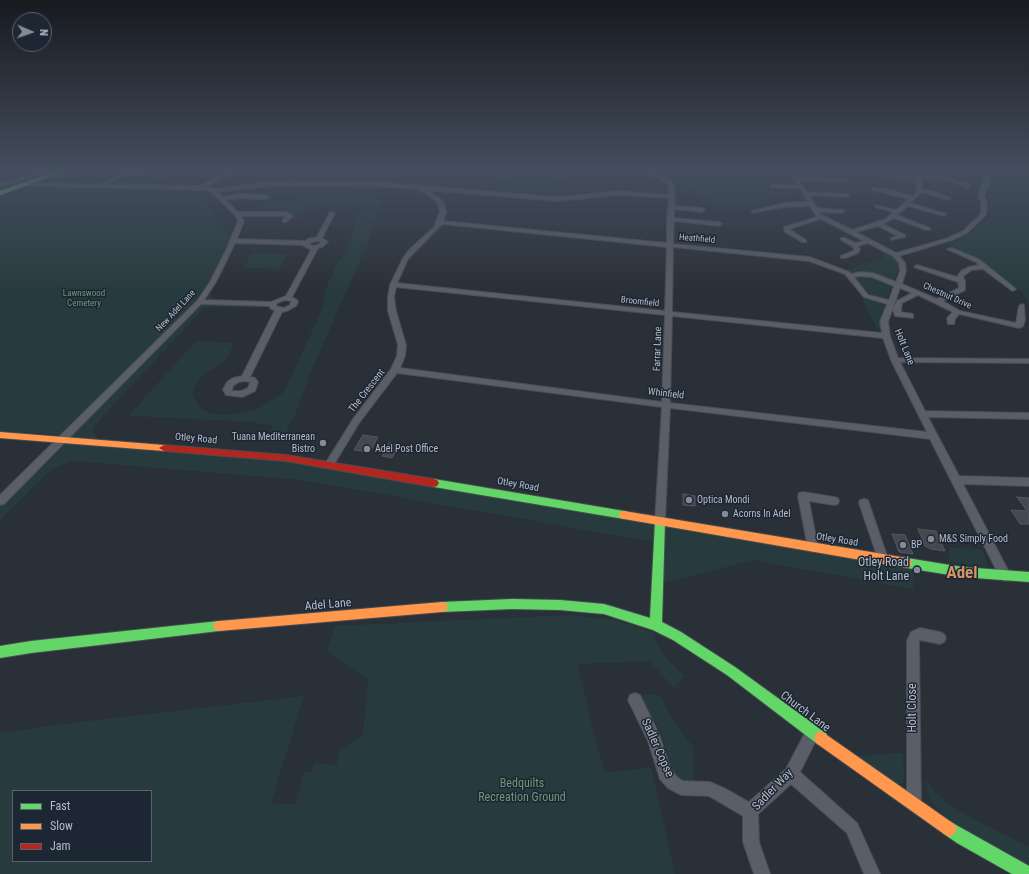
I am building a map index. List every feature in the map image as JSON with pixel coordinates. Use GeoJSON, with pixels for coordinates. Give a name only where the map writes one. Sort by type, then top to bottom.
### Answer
{"type":"FeatureCollection","features":[{"type":"Feature","properties":{"kind":"main road","name":"Otley Road"},"geometry":{"type":"LineString","coordinates":[[0,435],[286,458],[330,464],[660,520],[813,548],[962,572],[1029,577]]}},
{"type":"Feature","properties":{"kind":"main road"},"geometry":{"type":"LineString","coordinates":[[656,625],[660,520]]}},
{"type":"Feature","properties":{"kind":"main road","name":"Adel Lane"},"geometry":{"type":"LineString","coordinates":[[0,652],[31,647],[268,621],[448,607],[512,604],[560,605],[604,609],[656,625]]}},
{"type":"Feature","properties":{"kind":"main road","name":"Church Lane"},"geometry":{"type":"LineString","coordinates":[[656,625],[677,636],[730,671],[914,805],[962,838],[1028,874]]}},
{"type":"Feature","properties":{"kind":"street"},"geometry":{"type":"LineString","coordinates":[[234,211],[237,214],[286,214],[290,216],[285,221]]}},
{"type":"Feature","properties":{"kind":"street"},"geometry":{"type":"LineString","coordinates":[[440,222],[444,211]]}},
{"type":"Feature","properties":{"kind":"street","name":"Farrar Lane"},"geometry":{"type":"LineString","coordinates":[[660,520],[666,405],[671,211]]}},
{"type":"Feature","properties":{"kind":"street"},"geometry":{"type":"LineString","coordinates":[[754,212],[759,211]]}},
{"type":"Feature","properties":{"kind":"street"},"geometry":{"type":"LineString","coordinates":[[816,211],[822,217],[895,255],[950,239],[965,232],[984,214],[984,211]]}},
{"type":"Feature","properties":{"kind":"street"},"geometry":{"type":"LineString","coordinates":[[836,211],[842,211]]}},
{"type":"Feature","properties":{"kind":"street"},"geometry":{"type":"LineString","coordinates":[[894,211],[898,212]]}},
{"type":"Feature","properties":{"kind":"street"},"geometry":{"type":"LineString","coordinates":[[932,211],[944,214]]}},
{"type":"Feature","properties":{"kind":"street"},"geometry":{"type":"LineString","coordinates":[[852,232],[878,224],[898,212]]}},
{"type":"Feature","properties":{"kind":"street"},"geometry":{"type":"LineString","coordinates":[[319,239],[332,213]]}},
{"type":"Feature","properties":{"kind":"street","name":"New Adel Lane"},"geometry":{"type":"LineString","coordinates":[[0,501],[199,302],[213,282],[241,221],[237,214]]}},
{"type":"Feature","properties":{"kind":"street"},"geometry":{"type":"LineString","coordinates":[[893,216],[928,229]]}},
{"type":"Feature","properties":{"kind":"street"},"geometry":{"type":"LineString","coordinates":[[804,241],[787,231],[786,228],[822,217]]}},
{"type":"Feature","properties":{"kind":"street"},"geometry":{"type":"LineString","coordinates":[[670,219],[719,224]]}},
{"type":"Feature","properties":{"kind":"street","name":"Heathfield"},"geometry":{"type":"LineString","coordinates":[[440,222],[810,259],[819,261],[850,276],[866,296],[891,303]]}},
{"type":"Feature","properties":{"kind":"street","name":"The Crescent"},"geometry":{"type":"LineString","coordinates":[[330,464],[356,421],[395,370],[401,356],[402,345],[392,311],[390,297],[393,285],[405,259],[440,222]]}},
{"type":"Feature","properties":{"kind":"street"},"geometry":{"type":"LineString","coordinates":[[878,224],[903,236]]}},
{"type":"Feature","properties":{"kind":"street"},"geometry":{"type":"LineString","coordinates":[[893,239],[911,234]]}},
{"type":"Feature","properties":{"kind":"street"},"geometry":{"type":"LineString","coordinates":[[232,241],[306,243],[319,239],[324,240],[325,244],[315,248],[306,246],[306,243]]}},
{"type":"Feature","properties":{"kind":"street"},"geometry":{"type":"LineString","coordinates":[[843,239],[854,245],[857,249],[856,252],[843,258]]}},
{"type":"Feature","properties":{"kind":"street"},"geometry":{"type":"LineString","coordinates":[[854,245],[869,241]]}},
{"type":"Feature","properties":{"kind":"street"},"geometry":{"type":"LineString","coordinates":[[288,298],[315,248]]}},
{"type":"Feature","properties":{"kind":"street"},"geometry":{"type":"LineString","coordinates":[[950,249],[975,259],[1013,288]]}},
{"type":"Feature","properties":{"kind":"street","name":"Holt Lane"},"geometry":{"type":"LineString","coordinates":[[895,255],[902,263],[903,271],[884,322],[886,336],[896,360],[1005,576]]}},
{"type":"Feature","properties":{"kind":"street"},"geometry":{"type":"LineString","coordinates":[[917,267],[962,281]]}},
{"type":"Feature","properties":{"kind":"street"},"geometry":{"type":"LineString","coordinates":[[938,301],[960,291],[963,286],[960,276],[963,272],[971,268],[985,267]]}},
{"type":"Feature","properties":{"kind":"street","name":"Chestnut Drive"},"geometry":{"type":"LineString","coordinates":[[850,276],[866,274],[880,278],[938,301],[958,312],[978,318],[1019,326],[1022,320],[1022,306]]}},
{"type":"Feature","properties":{"kind":"street","name":"Broomfield"},"geometry":{"type":"LineString","coordinates":[[393,285],[886,336]]}},
{"type":"Feature","properties":{"kind":"street"},"geometry":{"type":"LineString","coordinates":[[910,316],[898,314],[897,309],[899,302],[917,293]]}},
{"type":"Feature","properties":{"kind":"street"},"geometry":{"type":"LineString","coordinates":[[199,302],[272,304],[281,299],[288,298],[294,300],[295,304],[288,309],[279,310],[273,308],[272,304]]}},
{"type":"Feature","properties":{"kind":"street"},"geometry":{"type":"LineString","coordinates":[[244,378],[279,310]]}},
{"type":"Feature","properties":{"kind":"street"},"geometry":{"type":"LineString","coordinates":[[951,322],[951,318],[958,312]]}},
{"type":"Feature","properties":{"kind":"street"},"geometry":{"type":"LineString","coordinates":[[896,360],[1029,361]]}},
{"type":"Feature","properties":{"kind":"street","name":"Whinfield"},"geometry":{"type":"LineString","coordinates":[[395,370],[666,405],[935,436]]}},
{"type":"Feature","properties":{"kind":"street"},"geometry":{"type":"LineString","coordinates":[[924,414],[1029,416]]}},
{"type":"Feature","properties":{"kind":"street"},"geometry":{"type":"LineString","coordinates":[[956,480],[1029,482]]}},
{"type":"Feature","properties":{"kind":"street"},"geometry":{"type":"LineString","coordinates":[[813,548],[803,496],[834,501]]}},
{"type":"Feature","properties":{"kind":"street"},"geometry":{"type":"LineString","coordinates":[[864,503],[883,559]]}},
{"type":"Feature","properties":{"kind":"street","name":"Holt Close"},"geometry":{"type":"LineString","coordinates":[[914,805],[913,641],[915,636],[920,634],[940,638]]}},
{"type":"Feature","properties":{"kind":"street","name":"Sadler Copse"},"geometry":{"type":"LineString","coordinates":[[635,700],[654,739],[665,774],[673,783],[682,788],[710,789],[751,812]]}},
{"type":"Feature","properties":{"kind":"street","name":"Sadler Way"},"geometry":{"type":"LineString","coordinates":[[762,874],[751,842],[751,812],[755,806],[791,774],[813,732]]}},
{"type":"Feature","properties":{"kind":"street"},"geometry":{"type":"LineString","coordinates":[[791,774],[852,828],[872,874]]}},
{"type":"Feature","properties":{"kind":"green space","name":"Lawnswood Cemetery"},"geometry":{"type":"Polygon","coordinates":[[[0,211],[211,211],[233,241],[207,291],[216,299],[264,300],[259,308],[210,307],[202,310],[95,425],[92,430],[99,442],[286,458],[915,564],[913,589],[752,560],[658,585],[659,543],[301,480],[72,461],[52,469],[0,520],[0,501],[66,435],[0,431],[0,211]]]}},
{"type":"Feature","properties":{"kind":"green space"},"geometry":{"type":"Polygon","coordinates":[[[258,211],[304,211],[300,217],[253,217],[258,211]]]}},
{"type":"Feature","properties":{"kind":"green space"},"geometry":{"type":"Polygon","coordinates":[[[361,211],[378,211],[367,245],[309,376],[298,408],[281,443],[270,442],[272,426],[252,422],[132,416],[130,414],[196,341],[235,343],[224,362],[199,378],[192,395],[202,410],[218,415],[241,413],[258,409],[284,392],[324,305],[325,291],[337,263],[343,256],[353,236],[355,223],[361,211]]]}},
{"type":"Feature","properties":{"kind":"green space"},"geometry":{"type":"Polygon","coordinates":[[[987,211],[1029,211],[1029,303],[1022,292],[1000,277],[979,259],[948,245],[968,234],[991,215],[988,214],[987,211]]]}},
{"type":"Feature","properties":{"kind":"green space"},"geometry":{"type":"Polygon","coordinates":[[[886,252],[893,257],[899,266],[894,280],[865,272],[851,273],[846,270],[885,257],[881,253],[886,252]]]}},
{"type":"Feature","properties":{"kind":"green space"},"geometry":{"type":"Polygon","coordinates":[[[254,253],[284,254],[287,256],[279,269],[244,268],[250,255],[254,253]]]}},
{"type":"Feature","properties":{"kind":"green space"},"geometry":{"type":"Polygon","coordinates":[[[858,275],[868,275],[888,283],[891,287],[889,295],[887,297],[877,298],[865,294],[855,278],[858,275]]]}},
{"type":"Feature","properties":{"kind":"green space"},"geometry":{"type":"Polygon","coordinates":[[[859,293],[885,306],[880,321],[880,329],[877,328],[859,293]]]}},
{"type":"Feature","properties":{"kind":"green space"},"geometry":{"type":"Polygon","coordinates":[[[949,547],[982,550],[988,565],[986,567],[948,562],[949,547]]]}},
{"type":"Feature","properties":{"kind":"green space","name":"Bedquilts Recreation Ground"},"geometry":{"type":"Polygon","coordinates":[[[568,615],[615,620],[652,632],[664,656],[685,677],[674,688],[649,661],[578,664],[590,718],[605,773],[651,767],[675,874],[0,874],[0,733],[63,724],[304,696],[271,803],[295,804],[304,772],[311,772],[314,763],[336,765],[341,748],[345,748],[363,734],[368,680],[327,651],[335,626],[568,615]]]}},
{"type":"Feature","properties":{"kind":"green space"},"geometry":{"type":"Polygon","coordinates":[[[650,694],[661,697],[672,718],[693,747],[694,782],[682,780],[673,774],[661,732],[640,696],[650,694]]]}},
{"type":"Feature","properties":{"kind":"green space"},"geometry":{"type":"Polygon","coordinates":[[[903,753],[904,782],[898,785],[857,756],[903,753]]]}},
{"type":"Feature","properties":{"kind":"green space"},"geometry":{"type":"Polygon","coordinates":[[[926,781],[929,782],[935,792],[946,802],[973,819],[1029,847],[1029,866],[952,824],[930,800],[926,781]]]}},
{"type":"Feature","properties":{"kind":"building"},"geometry":{"type":"Polygon","coordinates":[[[363,435],[378,437],[370,452],[354,450],[363,435]]]}},
{"type":"Feature","properties":{"kind":"building"},"geometry":{"type":"Polygon","coordinates":[[[389,443],[399,445],[392,458],[382,456],[389,443]]]}},
{"type":"Feature","properties":{"kind":"building","name":"Optica Mondi"},"geometry":{"type":"Polygon","coordinates":[[[683,494],[695,496],[695,506],[683,505],[683,494]]]}},
{"type":"Feature","properties":{"kind":"building"},"geometry":{"type":"Polygon","coordinates":[[[1017,497],[1029,498],[1029,524],[1020,524],[1011,510],[1027,511],[1017,497]]]}},
{"type":"Feature","properties":{"kind":"building","name":"M&S Simply Food"},"geometry":{"type":"Polygon","coordinates":[[[918,529],[936,531],[945,551],[931,549],[925,546],[918,529]]]}},
{"type":"Feature","properties":{"kind":"building","name":"BP"},"geometry":{"type":"Polygon","coordinates":[[[892,534],[905,535],[913,554],[899,552],[892,534]]]}},
{"type":"Feature","properties":{"kind":"traffic: fast"},"geometry":{"type":"LineString","coordinates":[[434,483],[624,515]]}},
{"type":"Feature","properties":{"kind":"traffic: fast"},"geometry":{"type":"LineString","coordinates":[[660,521],[656,625],[677,636],[731,671],[821,738]]}},
{"type":"Feature","properties":{"kind":"traffic: fast"},"geometry":{"type":"LineString","coordinates":[[907,563],[962,572],[1029,577]]}},
{"type":"Feature","properties":{"kind":"traffic: fast"},"geometry":{"type":"LineString","coordinates":[[442,607],[512,604],[560,605],[604,609],[656,625]]}},
{"type":"Feature","properties":{"kind":"traffic: fast"},"geometry":{"type":"LineString","coordinates":[[0,652],[31,647],[219,626]]}},
{"type":"Feature","properties":{"kind":"traffic: fast"},"geometry":{"type":"LineString","coordinates":[[949,829],[962,838],[1028,874]]}},
{"type":"Feature","properties":{"kind":"traffic: slow"},"geometry":{"type":"LineString","coordinates":[[0,435],[164,448]]}},
{"type":"Feature","properties":{"kind":"traffic: slow"},"geometry":{"type":"LineString","coordinates":[[624,515],[907,563]]}},
{"type":"Feature","properties":{"kind":"traffic: slow"},"geometry":{"type":"LineString","coordinates":[[219,626],[442,607]]}},
{"type":"Feature","properties":{"kind":"traffic: slow"},"geometry":{"type":"LineString","coordinates":[[821,738],[949,829]]}},
{"type":"Feature","properties":{"kind":"traffic: jam"},"geometry":{"type":"LineString","coordinates":[[164,448],[286,458],[434,483]]}},
{"type":"Feature","properties":{"kind":"place","name":"Tuana Mediterranean Bistro"},"geometry":{"type":"Point","coordinates":[323,443]}},
{"type":"Feature","properties":{"kind":"place","name":"Adel Post Office"},"geometry":{"type":"Point","coordinates":[367,449]}},
{"type":"Feature","properties":{"kind":"place","name":"Optica Mondi"},"geometry":{"type":"Point","coordinates":[689,500]}},
{"type":"Feature","properties":{"kind":"place","name":"Acorns In Adel"},"geometry":{"type":"Point","coordinates":[725,514]}},
{"type":"Feature","properties":{"kind":"place","name":"M&S Simply Food"},"geometry":{"type":"Point","coordinates":[931,539]}},
{"type":"Feature","properties":{"kind":"place","name":"BP"},"geometry":{"type":"Point","coordinates":[903,545]}},
{"type":"Feature","properties":{"kind":"place","name":"Otley Road Holt Lane"},"geometry":{"type":"Point","coordinates":[917,570]}},
{"type":"Feature","properties":{"kind":"district","name":"Adel"},"geometry":{"type":"Point","coordinates":[962,574]}}]}
